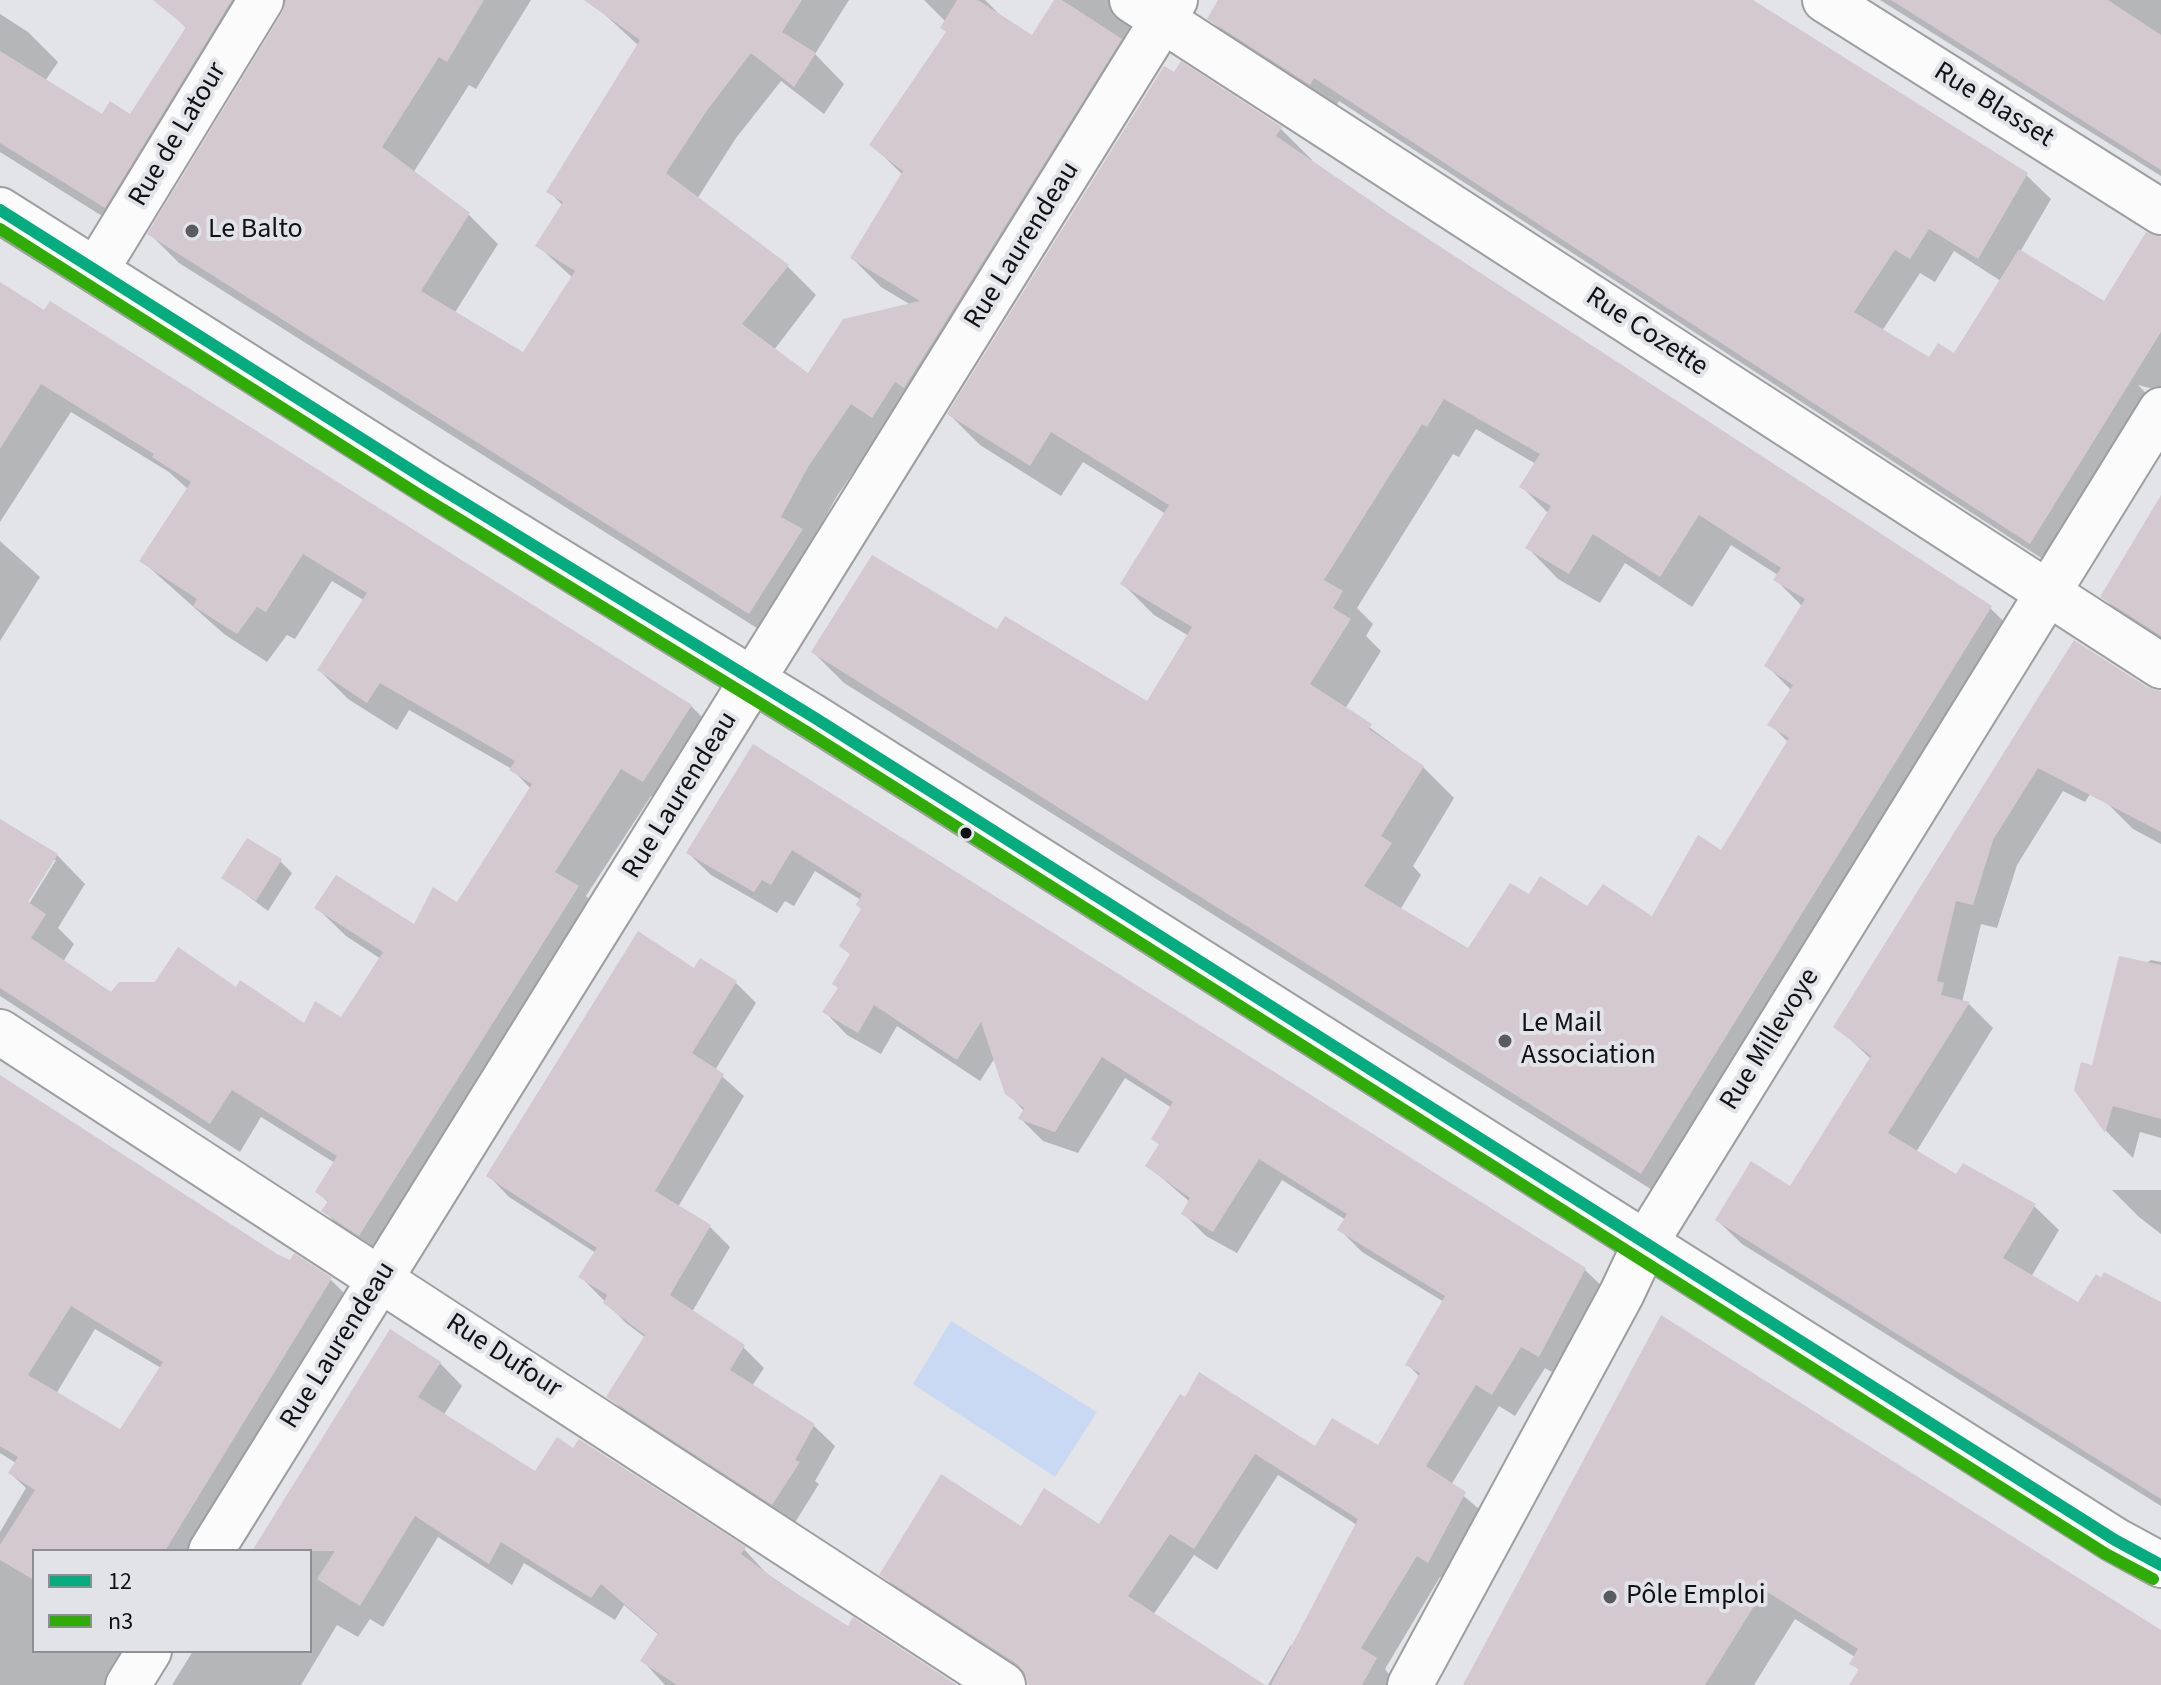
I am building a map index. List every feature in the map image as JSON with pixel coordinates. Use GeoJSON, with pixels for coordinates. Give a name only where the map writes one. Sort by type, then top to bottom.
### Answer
{"type":"FeatureCollection","features":[{"type":"Feature","properties":{"kind":"street","name":"Rue de Latour"},"geometry":{"type":"LineString","coordinates":[[96,270],[261,0]]}},
{"type":"Feature","properties":{"kind":"street","name":"Rue Blasset"},"geometry":{"type":"LineString","coordinates":[[1825,0],[2161,212]]}},
{"type":"Feature","properties":{"kind":"street","name":"Rue Cozette"},"geometry":{"type":"LineString","coordinates":[[1156,7],[2161,666]]}},
{"type":"Feature","properties":{"kind":"street","name":"Rue Laurendeau"},"geometry":{"type":"LineString","coordinates":[[212,1549],[753,680],[1156,7]]}},
{"type":"Feature","properties":{"kind":"street"},"geometry":{"type":"LineString","coordinates":[[0,210],[430,482],[753,680],[2101,1532],[2161,1565]]}},
{"type":"Feature","properties":{"kind":"street","name":"Rue Millevoye"},"geometry":{"type":"LineString","coordinates":[[1410,1685],[1622,1293],[1646,1242],[2161,410]]}},
{"type":"Feature","properties":{"kind":"street","name":"Rue Dufour"},"geometry":{"type":"LineString","coordinates":[[0,1032],[381,1277],[1003,1685]]}},
{"type":"Feature","properties":{"kind":"street"},"geometry":{"type":"LineString","coordinates":[[128,1685],[148,1653]]}},
{"type":"Feature","properties":{"kind":"shaded area"},"geometry":{"type":"Polygon","coordinates":[[[951,1321],[1097,1412],[1055,1477],[913,1384],[951,1321]]]}},
{"type":"Feature","properties":{"kind":"building"},"geometry":{"type":"Polygon","coordinates":[[[153,0],[232,0],[105,208],[0,143],[0,51],[102,114],[110,101],[130,114],[186,27],[153,0]]]}},
{"type":"Feature","properties":{"kind":"building"},"geometry":{"type":"Polygon","coordinates":[[[286,0],[484,0],[447,62],[439,57],[382,147],[470,213],[421,291],[523,352],[575,271],[535,246],[563,202],[546,192],[640,40],[584,0],[802,0],[782,32],[816,53],[794,87],[751,53],[708,109],[666,173],[789,265],[742,324],[808,373],[843,319],[920,301],[850,258],[903,171],[869,145],[946,32],[940,28],[957,0],[978,0],[1032,35],[1054,0],[1062,0],[1122,39],[904,388],[895,382],[872,418],[851,404],[808,467],[781,517],[803,529],[749,614],[147,234],[282,13],[286,0]]]}},
{"type":"Feature","properties":{"kind":"building"},"geometry":{"type":"Polygon","coordinates":[[[1218,0],[1753,0],[2028,173],[1978,259],[1929,229],[1910,259],[1895,250],[1854,312],[1929,357],[1938,343],[1954,353],[2019,249],[2104,301],[2146,232],[2161,237],[2161,332],[2030,544],[1314,78],[1310,85],[1207,19],[1218,0]]]}},
{"type":"Feature","properties":{"kind":"building"},"geometry":{"type":"Polygon","coordinates":[[[1891,0],[2108,0],[2161,35],[2161,170],[1891,0]]]}},
{"type":"Feature","properties":{"kind":"building"},"geometry":{"type":"Polygon","coordinates":[[[1181,61],[1282,127],[1276,136],[1393,216],[1992,606],[1641,1174],[811,652],[872,555],[997,629],[1005,616],[1147,701],[1192,627],[1120,584],[1169,505],[1051,432],[1030,466],[947,414],[1164,66],[1174,72],[1181,61]],[[1444,399],[1427,427],[1422,424],[1324,580],[1343,591],[1333,608],[1351,619],[1310,684],[1372,724],[1369,729],[1424,766],[1381,836],[1392,843],[1364,886],[1468,948],[1510,883],[1529,894],[1540,876],[1587,906],[1603,884],[1652,916],[1698,835],[1721,850],[1789,738],[1767,725],[1793,685],[1764,666],[1805,599],[1773,580],[1781,568],[1699,515],[1660,577],[1593,534],[1569,574],[1525,548],[1551,506],[1519,487],[1540,454],[1444,399]]]}},
{"type":"Feature","properties":{"kind":"building"},"geometry":{"type":"Polygon","coordinates":[[[0,282],[44,310],[50,301],[692,705],[643,782],[621,769],[555,872],[579,886],[359,1236],[321,1211],[328,1201],[315,1192],[337,1156],[232,1090],[210,1124],[0,988],[0,819],[58,854],[28,902],[46,914],[31,938],[111,992],[119,982],[155,982],[178,947],[236,987],[240,980],[304,1023],[315,1001],[341,1017],[383,952],[314,908],[336,875],[414,924],[433,887],[457,902],[532,784],[509,770],[515,761],[380,683],[367,703],[317,670],[367,593],[303,554],[266,612],[257,607],[237,634],[193,606],[197,599],[139,561],[191,482],[152,457],[154,454],[41,384],[0,449],[0,282]]]}},
{"type":"Feature","properties":{"kind":"building"},"geometry":{"type":"Polygon","coordinates":[[[2161,495],[2161,636],[2100,597],[2161,495]]]}},
{"type":"Feature","properties":{"kind":"building"},"geometry":{"type":"Polygon","coordinates":[[[2074,640],[2147,687],[2161,691],[2161,832],[2038,768],[1993,840],[1973,905],[1956,901],[1937,981],[1944,983],[1941,995],[1970,1002],[1888,1133],[1956,1174],[1963,1163],[2036,1204],[2003,1258],[2078,1302],[2096,1274],[2101,1278],[2104,1272],[2161,1302],[2161,1499],[1715,1220],[1751,1161],[1790,1186],[1871,1056],[1833,1027],[2074,640]]]}},
{"type":"Feature","properties":{"kind":"building"},"geometry":{"type":"Polygon","coordinates":[[[753,744],[1586,1268],[1539,1357],[1521,1347],[1492,1395],[1476,1385],[1426,1466],[1466,1492],[1428,1563],[1417,1556],[1361,1648],[1377,1658],[1362,1685],[1271,1685],[1358,1519],[1255,1454],[1194,1549],[1170,1534],[1128,1596],[1265,1685],[1028,1685],[1025,1673],[1017,1664],[879,1575],[941,1474],[1021,1526],[1044,1488],[1099,1524],[1180,1394],[1185,1397],[1199,1372],[1315,1446],[1332,1418],[1378,1445],[1420,1373],[1405,1365],[1445,1296],[1337,1230],[1347,1214],[1259,1159],[1213,1232],[1181,1214],[1190,1198],[1145,1166],[1159,1144],[1151,1139],[1173,1102],[1102,1057],[1055,1132],[1018,1119],[1024,1108],[1005,1094],[981,1022],[957,1060],[874,1005],[858,1033],[822,1012],[838,988],[832,984],[850,954],[839,946],[861,909],[856,905],[862,894],[792,850],[771,885],[762,880],[754,892],[686,853],[753,744]]]}},
{"type":"Feature","properties":{"kind":"building"},"geometry":{"type":"Polygon","coordinates":[[[247,838],[282,859],[256,901],[221,878],[247,838]]]}},
{"type":"Feature","properties":{"kind":"building"},"geometry":{"type":"Polygon","coordinates":[[[638,931],[694,968],[700,958],[737,981],[692,1053],[724,1074],[655,1191],[711,1225],[670,1295],[745,1345],[730,1370],[815,1424],[795,1460],[800,1462],[772,1505],[606,1397],[645,1335],[603,1303],[607,1295],[578,1277],[597,1248],[486,1176],[638,931]]]}},
{"type":"Feature","properties":{"kind":"building"},"geometry":{"type":"Polygon","coordinates":[[[2119,956],[2161,965],[2161,1119],[2113,1106],[2105,1133],[2074,1090],[2081,1062],[2092,1065],[2119,956]]]}},
{"type":"Feature","properties":{"kind":"building"},"geometry":{"type":"Polygon","coordinates":[[[0,1075],[277,1254],[290,1260],[294,1253],[332,1278],[166,1549],[32,1549],[32,1579],[0,1560],[0,1545],[35,1490],[8,1473],[18,1457],[0,1446],[0,1075]],[[71,1306],[28,1375],[120,1429],[163,1362],[71,1306]]]}},
{"type":"Feature","properties":{"kind":"building"},"geometry":{"type":"Polygon","coordinates":[[[1661,1315],[2161,1630],[2161,1685],[1849,1685],[1859,1669],[1849,1664],[1858,1649],[1764,1590],[1705,1685],[1463,1685],[1661,1315]]]}},
{"type":"Feature","properties":{"kind":"building"},"geometry":{"type":"Polygon","coordinates":[[[390,1329],[441,1362],[418,1397],[535,1471],[557,1437],[573,1448],[579,1439],[746,1547],[741,1554],[780,1583],[848,1626],[853,1617],[957,1685],[677,1685],[640,1661],[658,1633],[601,1584],[591,1598],[501,1542],[489,1564],[415,1516],[360,1606],[317,1579],[335,1551],[253,1549],[390,1329]]]}},
{"type":"Feature","properties":{"kind":"transit line","name":"12"},"geometry":{"type":"LineString","coordinates":[[0,210],[430,482],[815,718],[2115,1540],[2161,1565]]}},
{"type":"Feature","properties":{"kind":"transit line","name":"n3"},"geometry":{"type":"LineString","coordinates":[[0,229],[421,496],[807,732],[2106,1554],[2153,1579]]}},
{"type":"Feature","properties":{"kind":"place","name":"Le Balto"},"geometry":{"type":"Point","coordinates":[192,231]}},
{"type":"Feature","properties":{"kind":"place","name":"Le Mail Association"},"geometry":{"type":"Point","coordinates":[1505,1041]}},
{"type":"Feature","properties":{"kind":"place","name":"Pôle Emploi"},"geometry":{"type":"Point","coordinates":[1610,1597]}}]}
